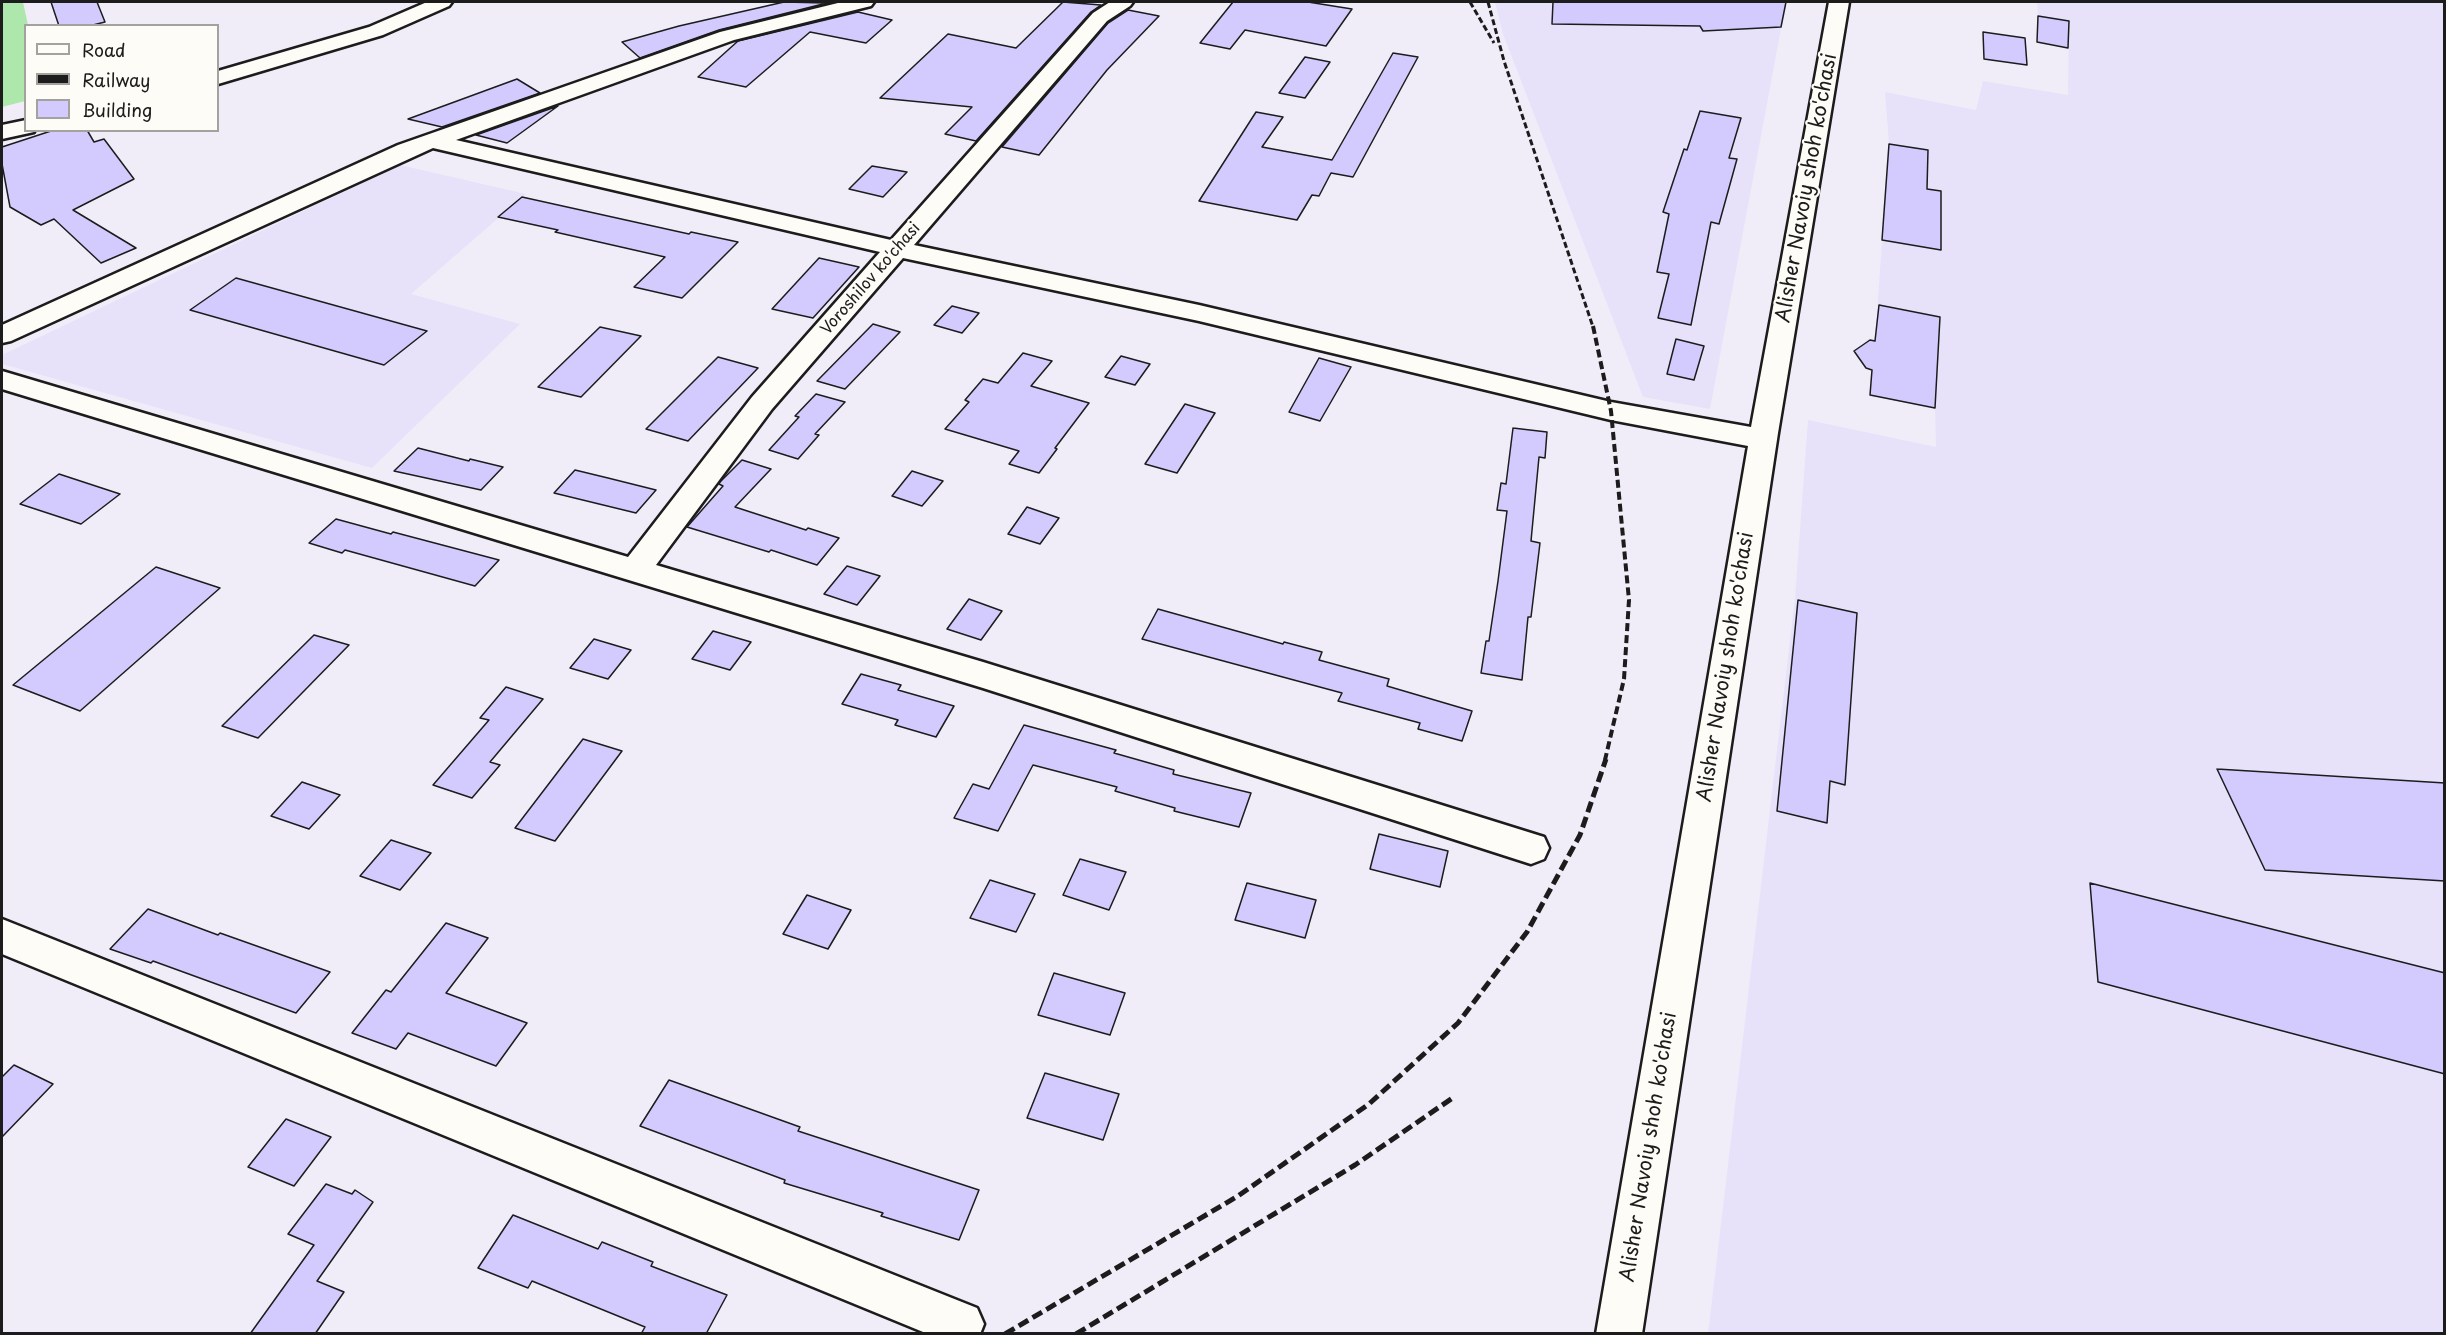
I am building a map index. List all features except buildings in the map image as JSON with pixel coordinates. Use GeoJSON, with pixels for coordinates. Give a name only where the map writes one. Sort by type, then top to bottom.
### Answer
{"type":"FeatureCollection","features":[{"type":"Feature","properties":{"kind":"street"},"geometry":{"type":"LineString","coordinates":[[219,78],[376,31],[442,2]]}},
{"type":"Feature","properties":{"kind":"street"},"geometry":{"type":"LineString","coordinates":[[2,335],[406,150],[727,36],[864,2]]}},
{"type":"Feature","properties":{"kind":"street","name":"Voroshilov ko'chasi"},"geometry":{"type":"LineString","coordinates":[[635,570],[762,403],[1100,17],[1123,2]]}},
{"type":"Feature","properties":{"kind":"street","name":"Alisher Navoiy shoh ko'chasi"},"geometry":{"type":"LineString","coordinates":[[1619,1334],[1763,439],[1839,2]]}},
{"type":"Feature","properties":{"kind":"street"},"geometry":{"type":"LineString","coordinates":[[2,132],[24,127]]}},
{"type":"Feature","properties":{"kind":"street"},"geometry":{"type":"LineString","coordinates":[[431,141],[897,249],[1199,313],[1611,411],[1763,439]]}},
{"type":"Feature","properties":{"kind":"street"},"geometry":{"type":"LineString","coordinates":[[2,380],[983,675],[1531,848]]}},
{"type":"Feature","properties":{"kind":"street"},"geometry":{"type":"LineString","coordinates":[[2,936],[961,1324]]}},
{"type":"Feature","properties":{"kind":"shaded area"},"geometry":{"type":"Polygon","coordinates":[[[1495,2],[1786,2],[1710,409],[1643,397],[1503,34],[1495,2]]]}},
{"type":"Feature","properties":{"kind":"shaded area"},"geometry":{"type":"Polygon","coordinates":[[[2037,2],[2444,2],[2444,1333],[1708,1334],[1795,598],[1808,420],[1936,447],[1935,409],[1870,395],[1872,370],[1864,368],[1865,363],[1856,352],[1858,348],[1867,344],[1867,339],[1875,340],[1889,144],[1885,92],[1976,110],[1983,81],[2068,95],[2069,21],[2038,16],[2037,2]]]}},
{"type":"Feature","properties":{"kind":"shaded area"},"geometry":{"type":"Polygon","coordinates":[[[400,165],[526,194],[411,294],[520,324],[372,468],[2,364],[2,355],[400,165]]]}},
{"type":"Feature","properties":{"kind":"green space"},"geometry":{"type":"Polygon","coordinates":[[[2,2],[23,2],[28,24],[24,24],[24,101],[2,107],[2,2]]]}},
{"type":"Feature","properties":{"kind":"railway"},"geometry":{"type":"LineString","coordinates":[[1470,2],[1494,43]]}},
{"type":"Feature","properties":{"kind":"railway"},"geometry":{"type":"LineString","coordinates":[[1488,2],[1504,61],[1593,327]]}},
{"type":"Feature","properties":{"kind":"railway"},"geometry":{"type":"LineString","coordinates":[[1593,326],[1611,411],[1629,600],[1624,679],[1605,760]]}},
{"type":"Feature","properties":{"kind":"railway"},"geometry":{"type":"LineString","coordinates":[[1005,1334],[1238,1196],[1369,1104],[1458,1023],[1527,932],[1580,835],[1606,759]]}},
{"type":"Feature","properties":{"kind":"railway"},"geometry":{"type":"LineString","coordinates":[[1076,1334],[1355,1165],[1454,1097]]}}]}
